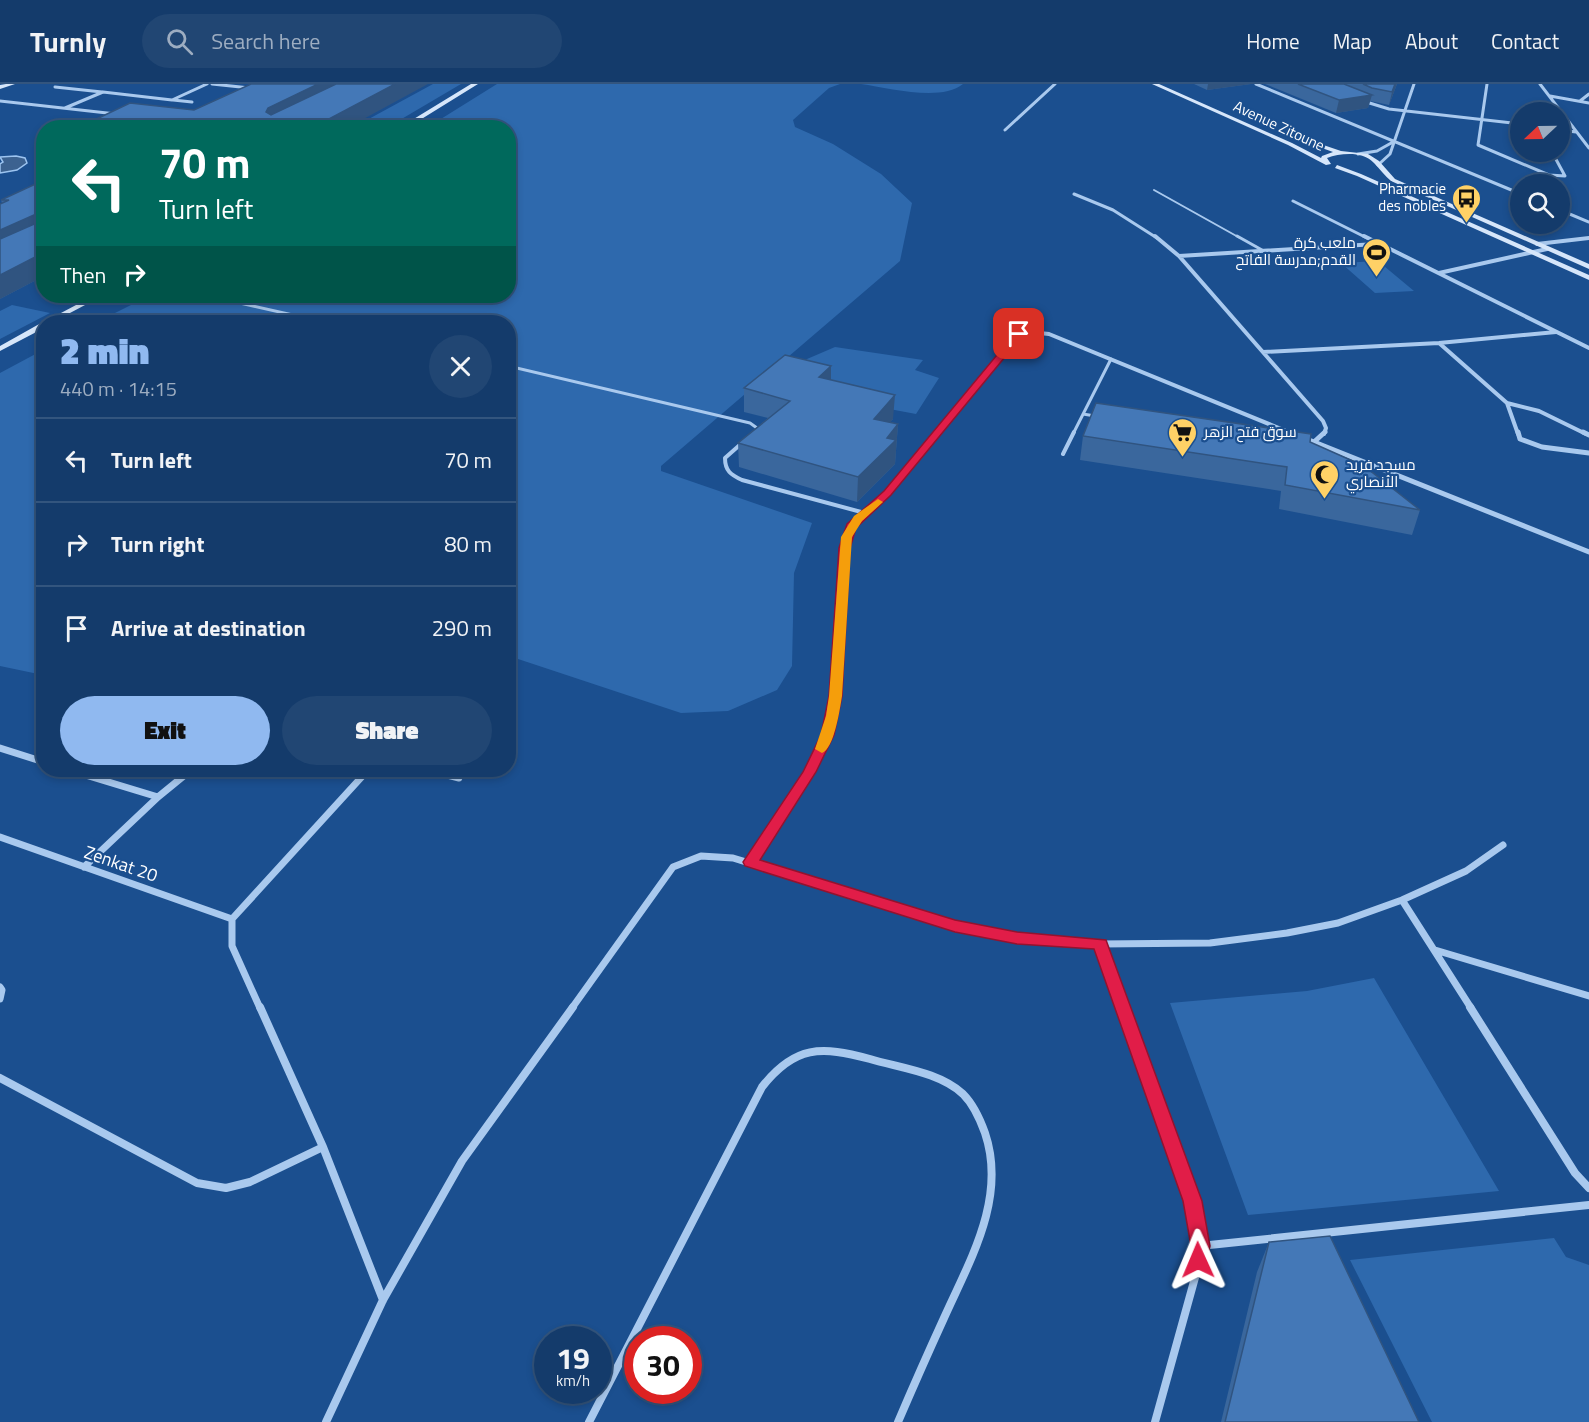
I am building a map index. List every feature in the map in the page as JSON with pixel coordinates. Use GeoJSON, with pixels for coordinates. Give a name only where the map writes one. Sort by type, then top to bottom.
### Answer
{"type":"FeatureCollection","features":[{"type":"Feature","properties":{"kind":"main road"},"geometry":{"type":"LineString","coordinates":[[0,87],[12,84]]}},
{"type":"Feature","properties":{"kind":"main road"},"geometry":{"type":"LineString","coordinates":[[415,120],[475,84]]}},
{"type":"Feature","properties":{"kind":"main road","name":"Avenue Zitoune"},"geometry":{"type":"LineString","coordinates":[[1155,84],[1325,162],[1589,278]]}},
{"type":"Feature","properties":{"kind":"main road","name":"Avenue Zitoune"},"geometry":{"type":"LineString","coordinates":[[1173,84],[1305,142],[1375,160],[1378,165]]}},
{"type":"Feature","properties":{"kind":"main road"},"geometry":{"type":"LineString","coordinates":[[1325,162],[1324,157],[1328,155],[1353,154]]}},
{"type":"Feature","properties":{"kind":"main road"},"geometry":{"type":"LineString","coordinates":[[1337,167],[1362,170],[1378,165],[1393,180],[1589,267]]}},
{"type":"Feature","properties":{"kind":"main road"},"geometry":{"type":"LineString","coordinates":[[61,315],[85,303]]}},
{"type":"Feature","properties":{"kind":"main road"},"geometry":{"type":"LineString","coordinates":[[0,349],[36,329]]}},
{"type":"Feature","properties":{"kind":"street"},"geometry":{"type":"LineString","coordinates":[[172,100],[207,84]]}},
{"type":"Feature","properties":{"kind":"street"},"geometry":{"type":"LineString","coordinates":[[212,84],[256,89]]}},
{"type":"Feature","properties":{"kind":"street"},"geometry":{"type":"LineString","coordinates":[[1005,130],[1055,84]]}},
{"type":"Feature","properties":{"kind":"street"},"geometry":{"type":"LineString","coordinates":[[1256,84],[1510,190]]}},
{"type":"Feature","properties":{"kind":"street"},"geometry":{"type":"LineString","coordinates":[[1378,165],[1390,154],[1414,84]]}},
{"type":"Feature","properties":{"kind":"street"},"geometry":{"type":"LineString","coordinates":[[1487,84],[1478,145],[1510,159]]}},
{"type":"Feature","properties":{"kind":"street"},"geometry":{"type":"LineString","coordinates":[[1540,84],[1589,148]]}},
{"type":"Feature","properties":{"kind":"street"},"geometry":{"type":"LineString","coordinates":[[55,87],[192,102]]}},
{"type":"Feature","properties":{"kind":"street"},"geometry":{"type":"LineString","coordinates":[[65,108],[102,92]]}},
{"type":"Feature","properties":{"kind":"street"},"geometry":{"type":"LineString","coordinates":[[1581,101],[1589,94]]}},
{"type":"Feature","properties":{"kind":"street"},"geometry":{"type":"LineString","coordinates":[[1550,96],[1589,103]]}},
{"type":"Feature","properties":{"kind":"street"},"geometry":{"type":"LineString","coordinates":[[1359,100],[1406,111],[1510,123]]}},
{"type":"Feature","properties":{"kind":"street"},"geometry":{"type":"LineString","coordinates":[[0,101],[120,114]]}},
{"type":"Feature","properties":{"kind":"street"},"geometry":{"type":"LineString","coordinates":[[1570,131],[1576,132]]}},
{"type":"Feature","properties":{"kind":"street"},"geometry":{"type":"LineString","coordinates":[[1353,154],[1371,153],[1393,142]]}},
{"type":"Feature","properties":{"kind":"street"},"geometry":{"type":"LineString","coordinates":[[1518,162],[1549,175],[1565,176],[1557,162]]}},
{"type":"Feature","properties":{"kind":"street"},"geometry":{"type":"LineString","coordinates":[[1074,194],[1113,210],[1148,230],[1179,256],[1326,425],[1324,435],[1314,442]]}},
{"type":"Feature","properties":{"kind":"street"},"geometry":{"type":"LineString","coordinates":[[1293,201],[1589,348]]}},
{"type":"Feature","properties":{"kind":"street"},"geometry":{"type":"LineString","coordinates":[[1570,214],[1589,222]]}},
{"type":"Feature","properties":{"kind":"street"},"geometry":{"type":"LineString","coordinates":[[1537,244],[1589,238]]}},
{"type":"Feature","properties":{"kind":"street"},"geometry":{"type":"LineString","coordinates":[[1179,256],[1378,244]]}},
{"type":"Feature","properties":{"kind":"street"},"geometry":{"type":"LineString","coordinates":[[1438,273],[1547,249]]}},
{"type":"Feature","properties":{"kind":"street"},"geometry":{"type":"LineString","coordinates":[[751,862],[809,772],[827,735],[836,696],[846,537],[851,526],[887,493],[1016,336],[1029,332],[1042,332],[1589,552]]}},
{"type":"Feature","properties":{"kind":"street"},"geometry":{"type":"LineString","coordinates":[[1263,352],[1439,343],[1557,332]]}},
{"type":"Feature","properties":{"kind":"street"},"geometry":{"type":"LineString","coordinates":[[1439,343],[1507,403],[1539,411],[1589,435]]}},
{"type":"Feature","properties":{"kind":"street"},"geometry":{"type":"LineString","coordinates":[[1507,403],[1520,439],[1542,447],[1589,453]]}},
{"type":"Feature","properties":{"kind":"street"},"geometry":{"type":"LineString","coordinates":[[0,748],[36,759]]}},
{"type":"Feature","properties":{"kind":"street"},"geometry":{"type":"LineString","coordinates":[[92,777],[158,797]]}},
{"type":"Feature","properties":{"kind":"street"},"geometry":{"type":"LineString","coordinates":[[84,867],[182,777]]}},
{"type":"Feature","properties":{"kind":"street"},"geometry":{"type":"LineString","coordinates":[[362,777],[232,919],[232,946],[323,1147],[383,1300]]}},
{"type":"Feature","properties":{"kind":"street"},"geometry":{"type":"LineString","coordinates":[[455,777],[459,778]]}},
{"type":"Feature","properties":{"kind":"street","name":"Zenkat 20"},"geometry":{"type":"LineString","coordinates":[[0,837],[232,919]]}},
{"type":"Feature","properties":{"kind":"street"},"geometry":{"type":"LineString","coordinates":[[326,1422],[383,1300],[462,1161],[673,867],[701,856],[733,858],[955,926],[1017,938],[1100,944],[1210,943],[1287,933],[1338,923],[1402,900],[1466,871],[1503,846]]}},
{"type":"Feature","properties":{"kind":"street"},"geometry":{"type":"LineString","coordinates":[[1402,900],[1575,1173],[1589,1188]]}},
{"type":"Feature","properties":{"kind":"street"},"geometry":{"type":"LineString","coordinates":[[1100,944],[1192,1201],[1200,1246],[1196,1274],[1155,1422]]}},
{"type":"Feature","properties":{"kind":"street"},"geometry":{"type":"LineString","coordinates":[[1435,950],[1589,996]]}},
{"type":"Feature","properties":{"kind":"street"},"geometry":{"type":"LineString","coordinates":[[0,987],[2,990],[0,999]]}},
{"type":"Feature","properties":{"kind":"street"},"geometry":{"type":"LineString","coordinates":[[589,1422],[675,1251],[762,1087],[785,1060],[818,1050],[855,1055],[943,1082],[960,1092],[974,1107],[990,1141],[993,1162],[990,1195],[980,1238],[898,1422]]}},
{"type":"Feature","properties":{"kind":"street"},"geometry":{"type":"LineString","coordinates":[[0,1078],[197,1183],[226,1188],[250,1182],[323,1147]]}},
{"type":"Feature","properties":{"kind":"street"},"geometry":{"type":"LineString","coordinates":[[1200,1246],[1589,1205]]}},
{"type":"Feature","properties":{"kind":"lane"},"geometry":{"type":"LineString","coordinates":[[1154,190],[1262,250]]}},
{"type":"Feature","properties":{"kind":"lane"},"geometry":{"type":"LineString","coordinates":[[240,303],[293,315]]}},
{"type":"Feature","properties":{"kind":"lane"},"geometry":{"type":"LineString","coordinates":[[1064,454],[1111,359]]}},
{"type":"Feature","properties":{"kind":"lane"},"geometry":{"type":"LineString","coordinates":[[516,368],[755,425],[756,432],[726,458],[725,466],[730,474],[742,480],[865,513]]}},
{"type":"Feature","properties":{"kind":"lane"},"geometry":{"type":"LineString","coordinates":[[1083,414],[1106,417]]}},
{"type":"Feature","properties":{"kind":"shaded area"},"geometry":{"type":"Polygon","coordinates":[[[433,84],[461,84],[400,120],[367,120],[433,84]]]}},
{"type":"Feature","properties":{"kind":"shaded area"},"geometry":{"type":"Polygon","coordinates":[[[497,84],[840,84],[829,88],[793,120],[795,127],[833,144],[881,174],[912,203],[900,261],[661,466],[661,471],[812,523],[794,573],[792,666],[777,690],[728,711],[681,713],[516,658],[516,315],[111,315],[135,303],[516,303],[516,120],[439,120],[497,84]]]}},
{"type":"Feature","properties":{"kind":"shaded area"},"geometry":{"type":"Polygon","coordinates":[[[861,84],[963,84],[942,92],[928,93],[861,84]]]}},
{"type":"Feature","properties":{"kind":"shaded area"},"geometry":{"type":"Polygon","coordinates":[[[0,157],[25,158],[27,163],[17,170],[0,173],[0,164],[3,162],[0,157]]]}},
{"type":"Feature","properties":{"kind":"shaded area","name":"ملعب كرة القدم;مدرسة الفاتح"},"geometry":{"type":"Polygon","coordinates":[[[1378,261],[1414,291],[1375,293],[1341,263],[1378,261]]]}},
{"type":"Feature","properties":{"kind":"shaded area"},"geometry":{"type":"Polygon","coordinates":[[[12,305],[50,313],[36,315],[36,320],[0,339],[0,311],[12,305]]]}},
{"type":"Feature","properties":{"kind":"shaded area"},"geometry":{"type":"Polygon","coordinates":[[[835,347],[923,360],[915,370],[939,378],[916,414],[868,405],[785,378],[807,359],[835,347]]]}},
{"type":"Feature","properties":{"kind":"shaded area"},"geometry":{"type":"Polygon","coordinates":[[[36,354],[36,674],[0,666],[0,373],[36,354]]]}},
{"type":"Feature","properties":{"kind":"shaded area"},"geometry":{"type":"Polygon","coordinates":[[[1374,978],[1499,1191],[1248,1215],[1170,1003],[1307,991],[1374,978]]]}},
{"type":"Feature","properties":{"kind":"shaded area"},"geometry":{"type":"Polygon","coordinates":[[[1554,1238],[1566,1257],[1589,1265],[1589,1422],[1432,1422],[1350,1260],[1554,1238]]]}},
{"type":"Feature","properties":{"kind":"building"},"geometry":{"type":"Polygon","coordinates":[[[251,84],[318,84],[268,108],[266,112],[271,115],[336,84],[395,84],[327,120],[94,120],[130,103],[194,110],[251,84]]]}},
{"type":"Feature","properties":{"kind":"building"},"geometry":{"type":"Polygon","coordinates":[[[1298,84],[1344,84],[1372,95],[1339,100],[1298,84]]]}},
{"type":"Feature","properties":{"kind":"building"},"geometry":{"type":"Polygon","coordinates":[[[1363,84],[1395,84],[1392,92],[1363,84]]]}},
{"type":"Feature","properties":{"kind":"building"},"geometry":{"type":"Polygon","coordinates":[[[36,184],[36,214],[0,230],[0,204],[9,200],[1,200],[36,184]]]}},
{"type":"Feature","properties":{"kind":"building"},"geometry":{"type":"Polygon","coordinates":[[[36,223],[36,257],[0,275],[0,239],[36,223]]]}},
{"type":"Feature","properties":{"kind":"building"},"geometry":{"type":"Polygon","coordinates":[[[785,355],[831,366],[819,377],[895,395],[874,419],[898,424],[887,438],[896,440],[858,477],[738,443],[790,401],[744,388],[785,355]]]}},
{"type":"Feature","properties":{"kind":"building"},"geometry":{"type":"Polygon","coordinates":[[[1096,403],[1311,434],[1310,442],[1364,466],[1420,510],[1285,485],[1287,467],[1083,436],[1096,403]]]}},
{"type":"Feature","properties":{"kind":"building"},"geometry":{"type":"Polygon","coordinates":[[[1330,1236],[1419,1422],[1225,1422],[1269,1242],[1330,1236]]]}},
{"type":"Feature","properties":{"kind":"slow traffic"},"geometry":{"type":"LineString","coordinates":[[822,749],[833,716],[836,696],[846,537],[851,526],[878,502]]}},
{"type":"Feature","properties":{"kind":"place","name":"Pharmacie des nobles"},"geometry":{"type":"Point","coordinates":[1467,224]}},
{"type":"Feature","properties":{"kind":"place","name":"ملعب كرة القدم;مدرسة الفاتح"},"geometry":{"type":"Point","coordinates":[1377,278]}},
{"type":"Feature","properties":{"kind":"place","name":"سوق فتح الزهر"},"geometry":{"type":"Point","coordinates":[1183,458]}},
{"type":"Feature","properties":{"kind":"place","name":"مسجد فريد الأنصاري"},"geometry":{"type":"Point","coordinates":[1325,500]}},
{"type":"Feature","properties":{"kind":"route"},"geometry":{"type":"LineString","coordinates":[[1019,334],[887,493],[851,526],[846,537],[833,716],[820,753],[751,862],[955,926],[1017,938],[1100,944],[1192,1201],[1200,1246],[1198,1260]]}}]}
